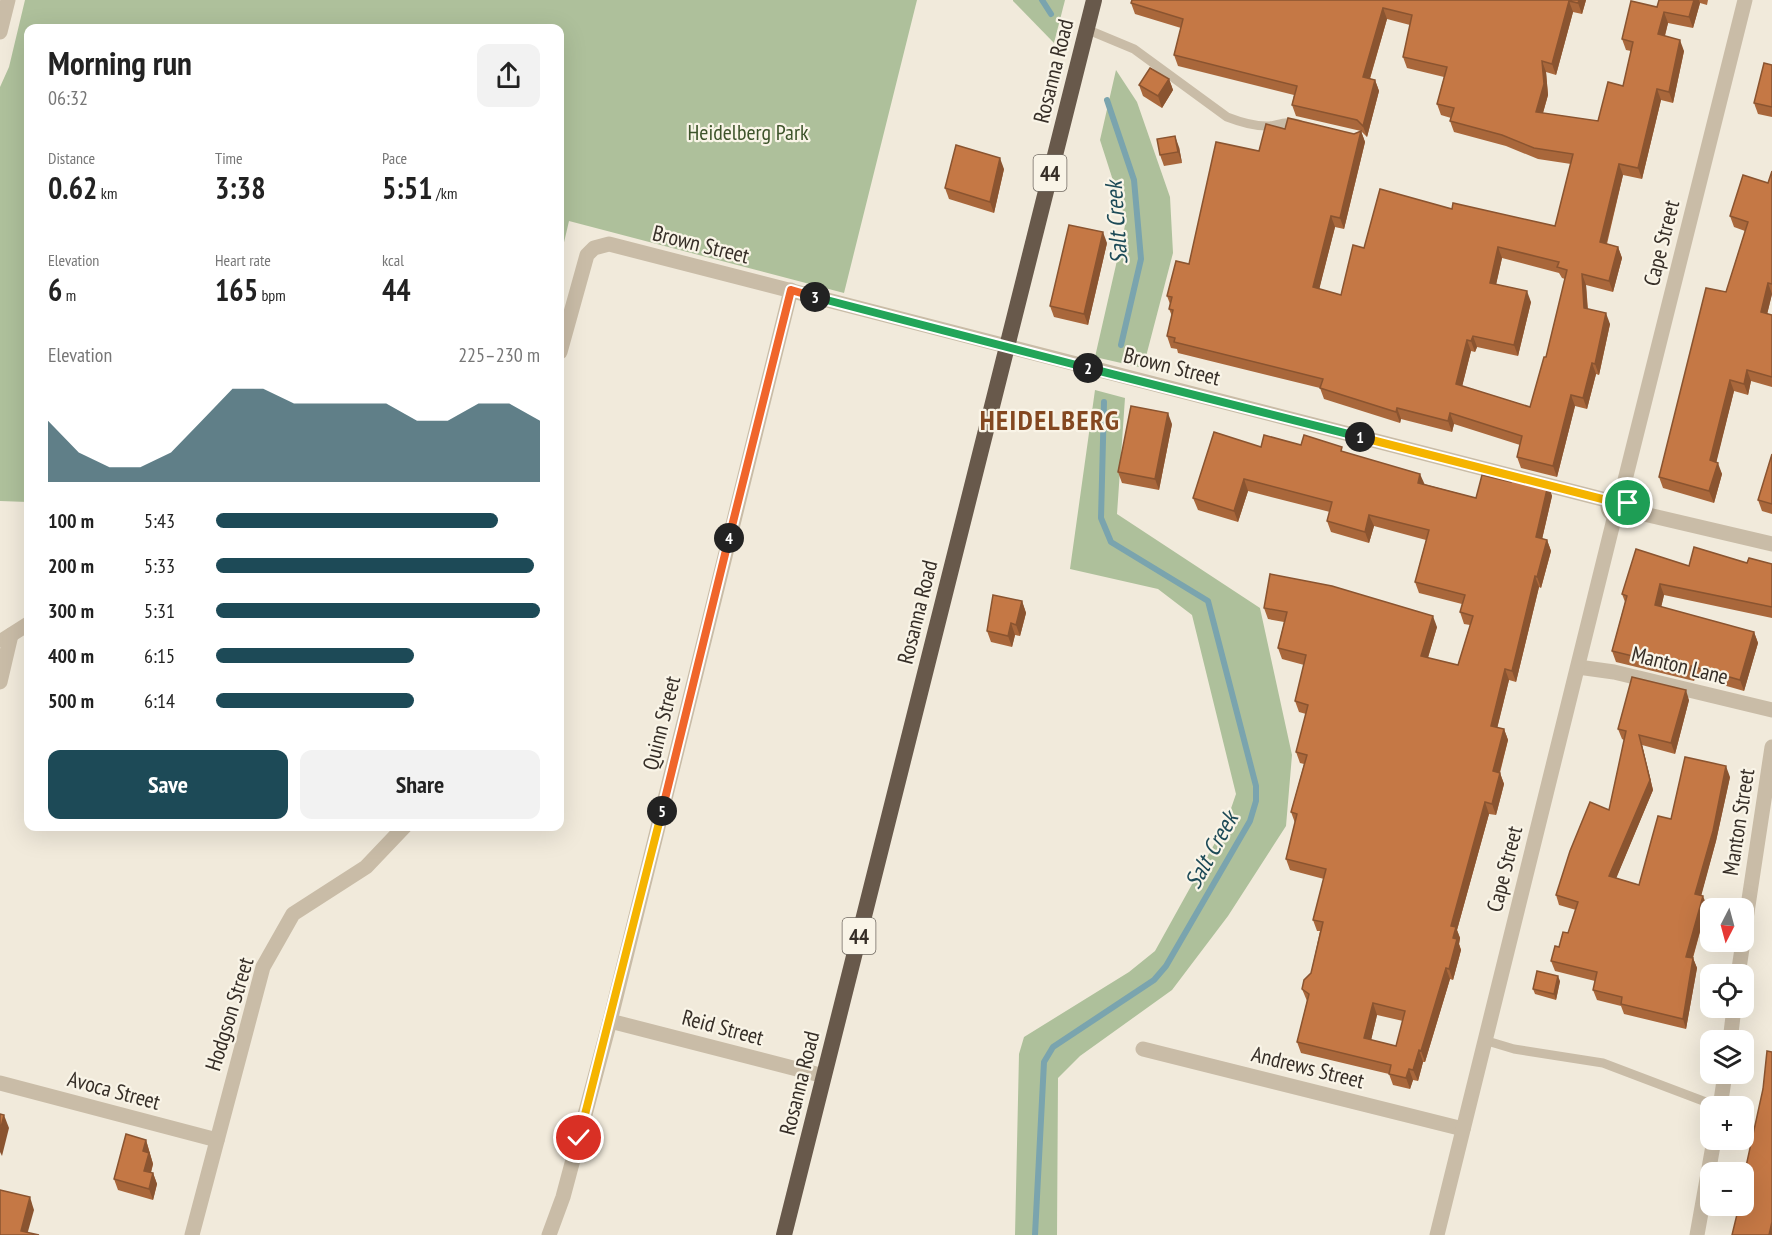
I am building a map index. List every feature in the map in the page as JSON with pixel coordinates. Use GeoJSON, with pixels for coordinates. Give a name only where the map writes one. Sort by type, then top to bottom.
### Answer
{"type":"FeatureCollection","features":[{"type":"Feature","properties":{"kind":"highway","name":"Rosanna Road"},"geometry":{"type":"LineString","coordinates":[[784,1235],[1094,0]]}},
{"type":"Feature","properties":{"kind":"street"},"geometry":{"type":"LineString","coordinates":[[0,32],[8,0]]}},
{"type":"Feature","properties":{"kind":"street","name":"Cape Street"},"geometry":{"type":"LineString","coordinates":[[1437,1235],[1745,0]]}},
{"type":"Feature","properties":{"kind":"street","name":"Brown Street"},"geometry":{"type":"LineString","coordinates":[[564,338],[587,255],[594,248],[609,244],[1772,544]]}},
{"type":"Feature","properties":{"kind":"street","name":"Quinn Street"},"geometry":{"type":"LineString","coordinates":[[549,1235],[563,1197],[610,1021],[791,290]]}},
{"type":"Feature","properties":{"kind":"street"},"geometry":{"type":"LineString","coordinates":[[0,682],[5,638],[24,626]]}},
{"type":"Feature","properties":{"kind":"street","name":"Manton Lane"},"geometry":{"type":"LineString","coordinates":[[1578,667],[1614,672],[1772,710]]}},
{"type":"Feature","properties":{"kind":"street","name":"Manton Street"},"geometry":{"type":"LineString","coordinates":[[1749,898],[1772,747]]}},
{"type":"Feature","properties":{"kind":"street","name":"Hodgson Street"},"geometry":{"type":"LineString","coordinates":[[192,1235],[263,967],[293,914],[366,867],[400,831]]}},
{"type":"Feature","properties":{"kind":"street","name":"Reid Street"},"geometry":{"type":"LineString","coordinates":[[610,1021],[824,1076]]}},
{"type":"Feature","properties":{"kind":"street","name":"Andrews Street"},"geometry":{"type":"LineString","coordinates":[[1143,1049],[1463,1129]]}},
{"type":"Feature","properties":{"kind":"street","name":"Avoca Street"},"geometry":{"type":"LineString","coordinates":[[0,1083],[217,1140]]}},
{"type":"Feature","properties":{"kind":"street"},"geometry":{"type":"LineString","coordinates":[[1697,1235],[1712,1150]]}},
{"type":"Feature","properties":{"kind":"lane"},"geometry":{"type":"LineString","coordinates":[[1086,29],[1134,49],[1227,117],[1242,123],[1267,126],[1290,122],[1313,127]]}},
{"type":"Feature","properties":{"kind":"lane"},"geometry":{"type":"LineString","coordinates":[[1484,1040],[1514,1049],[1603,1063],[1700,1100]]}},
{"type":"Feature","properties":{"kind":"green space","name":"Heidelberg Park"},"geometry":{"type":"Polygon","coordinates":[[[25,0],[917,0],[844,293],[569,221],[564,242],[564,24],[24,24],[24,502],[0,501],[0,87],[9,67],[25,0]]]}},
{"type":"Feature","properties":{"kind":"green space"},"geometry":{"type":"Polygon","coordinates":[[[1065,0],[1054,43],[1013,1],[1065,0]]]}},
{"type":"Feature","properties":{"kind":"green space"},"geometry":{"type":"Polygon","coordinates":[[[1116,70],[1137,102],[1170,197],[1173,253],[1143,368],[1095,357],[1126,221],[1100,140],[1116,70]]]}},
{"type":"Feature","properties":{"kind":"green space"},"geometry":{"type":"Polygon","coordinates":[[[1095,390],[1125,398],[1117,514],[1260,608],[1292,755],[1286,826],[1228,916],[1172,990],[1080,1056],[1058,1078],[1057,1235],[1015,1235],[1019,1054],[1024,1037],[1129,972],[1155,951],[1226,823],[1236,794],[1192,615],[1158,589],[1070,569],[1095,390]]]}},
{"type":"Feature","properties":{"kind":"building"},"geometry":{"type":"Polygon","coordinates":[[[1132,0],[1579,0],[1578,3],[1569,1],[1552,64],[1542,61],[1544,84],[1536,112],[1598,121],[1608,82],[1623,86],[1633,42],[1622,39],[1631,1],[1657,7],[1659,0],[1694,0],[1689,17],[1664,12],[1658,34],[1680,40],[1669,92],[1657,89],[1638,168],[1619,164],[1600,242],[1618,247],[1609,281],[1582,274],[1584,308],[1606,313],[1595,364],[1592,363],[1583,398],[1571,395],[1553,466],[1517,457],[1522,436],[1450,413],[1448,421],[1397,408],[1396,412],[1320,388],[1323,379],[1174,342],[1175,338],[1167,336],[1173,310],[1169,309],[1172,297],[1167,296],[1176,261],[1189,264],[1216,142],[1259,151],[1266,124],[1285,129],[1288,118],[1354,134],[1361,131],[1340,218],[1331,216],[1313,287],[1341,295],[1353,245],[1364,248],[1380,189],[1452,209],[1453,203],[1555,226],[1573,154],[1534,148],[1502,135],[1450,121],[1454,108],[1437,104],[1447,67],[1403,57],[1412,15],[1383,8],[1363,77],[1375,80],[1363,126],[1357,120],[1292,105],[1297,86],[1174,55],[1183,19],[1131,3],[1132,0]],[[1498,247],[1490,283],[1527,291],[1514,345],[1473,336],[1471,341],[1467,340],[1456,384],[1530,407],[1544,357],[1546,357],[1567,270],[1557,267],[1559,262],[1498,247]]]}},
{"type":"Feature","properties":{"kind":"building"},"geometry":{"type":"Polygon","coordinates":[[[1764,63],[1772,65],[1772,107],[1754,103],[1764,63]]]}},
{"type":"Feature","properties":{"kind":"building"},"geometry":{"type":"Polygon","coordinates":[[[1150,68],[1169,79],[1158,96],[1139,85],[1150,68]]]}},
{"type":"Feature","properties":{"kind":"building"},"geometry":{"type":"Polygon","coordinates":[[[1175,136],[1178,152],[1160,155],[1157,139],[1175,136]]]}},
{"type":"Feature","properties":{"kind":"building"},"geometry":{"type":"Polygon","coordinates":[[[956,145],[1000,158],[990,202],[945,188],[956,145]]]}},
{"type":"Feature","properties":{"kind":"building"},"geometry":{"type":"Polygon","coordinates":[[[1772,171],[1772,284],[1768,283],[1761,312],[1772,315],[1772,377],[1747,370],[1744,384],[1730,380],[1710,460],[1718,463],[1709,491],[1659,477],[1706,288],[1726,292],[1748,222],[1730,216],[1743,175],[1768,183],[1772,171]]]}},
{"type":"Feature","properties":{"kind":"building"},"geometry":{"type":"Polygon","coordinates":[[[1069,225],[1103,232],[1084,314],[1050,306],[1069,225]]]}},
{"type":"Feature","properties":{"kind":"building"},"geometry":{"type":"Polygon","coordinates":[[[1131,406],[1168,413],[1155,479],[1118,472],[1131,406]]]}},
{"type":"Feature","properties":{"kind":"building"},"geometry":{"type":"Polygon","coordinates":[[[1214,432],[1261,447],[1264,435],[1301,445],[1304,435],[1342,447],[1341,451],[1420,474],[1418,483],[1476,498],[1482,475],[1511,482],[1512,476],[1548,485],[1536,537],[1547,540],[1537,577],[1535,576],[1512,671],[1505,669],[1491,726],[1504,729],[1493,771],[1500,773],[1492,804],[1485,802],[1451,926],[1456,927],[1453,938],[1457,939],[1449,969],[1446,968],[1421,1051],[1419,1050],[1413,1070],[1409,1069],[1406,1078],[1389,1074],[1391,1065],[1297,1042],[1309,994],[1302,989],[1304,980],[1311,973],[1323,922],[1313,920],[1326,869],[1286,859],[1297,814],[1291,812],[1307,755],[1296,752],[1308,705],[1295,701],[1306,655],[1278,648],[1287,612],[1264,608],[1270,574],[1332,586],[1433,616],[1421,656],[1458,665],[1473,616],[1460,612],[1465,595],[1415,582],[1429,530],[1369,515],[1365,532],[1327,521],[1332,502],[1244,479],[1234,511],[1193,498],[1214,432]],[[1373,1003],[1364,1038],[1396,1046],[1405,1011],[1373,1003]]]}},
{"type":"Feature","properties":{"kind":"building"},"geometry":{"type":"Polygon","coordinates":[[[1772,454],[1772,504],[1758,500],[1772,454]]]}},
{"type":"Feature","properties":{"kind":"building"},"geometry":{"type":"Polygon","coordinates":[[[1694,547],[1747,563],[1749,558],[1772,564],[1772,607],[1660,584],[1655,605],[1754,632],[1740,680],[1691,666],[1690,670],[1612,651],[1627,596],[1622,594],[1636,549],[1689,566],[1694,547]]]}},
{"type":"Feature","properties":{"kind":"building"},"geometry":{"type":"Polygon","coordinates":[[[993,595],[1022,601],[1016,625],[1011,623],[1008,636],[987,631],[993,595]]]}},
{"type":"Feature","properties":{"kind":"building"},"geometry":{"type":"Polygon","coordinates":[[[1632,677],[1686,690],[1671,743],[1639,735],[1650,780],[1609,876],[1639,885],[1658,816],[1671,819],[1685,757],[1726,766],[1713,831],[1695,894],[1703,896],[1700,898],[1700,907],[1686,957],[1693,958],[1683,1019],[1621,1004],[1622,997],[1593,990],[1597,972],[1551,961],[1555,946],[1559,947],[1563,932],[1568,933],[1578,902],[1556,895],[1570,851],[1590,802],[1609,810],[1626,731],[1618,729],[1632,677]]]}},
{"type":"Feature","properties":{"kind":"building"},"geometry":{"type":"Polygon","coordinates":[[[1537,971],[1558,976],[1554,994],[1533,989],[1537,971]]]}},
{"type":"Feature","properties":{"kind":"building"},"geometry":{"type":"Polygon","coordinates":[[[1767,1051],[1772,1052],[1772,1222],[1769,1235],[1732,1235],[1737,1216],[1754,1216],[1754,1162],[1747,1162],[1750,1150],[1754,1150],[1754,1130],[1763,1089],[1767,1051]]]}},
{"type":"Feature","properties":{"kind":"building"},"geometry":{"type":"Polygon","coordinates":[[[0,1114],[4,1115],[0,1131],[0,1114]]]}},
{"type":"Feature","properties":{"kind":"building"},"geometry":{"type":"Polygon","coordinates":[[[126,1134],[146,1140],[143,1151],[149,1153],[144,1171],[153,1173],[149,1189],[114,1179],[126,1134]]]}},
{"type":"Feature","properties":{"kind":"building"},"geometry":{"type":"Polygon","coordinates":[[[0,1190],[30,1197],[21,1231],[39,1235],[0,1235],[0,1190]]]}},
{"type":"Feature","properties":{"kind":"waterway","name":"Salt Creek"},"geometry":{"type":"LineString","coordinates":[[1042,0],[1051,14]]}},
{"type":"Feature","properties":{"kind":"waterway","name":"Salt Creek"},"geometry":{"type":"LineString","coordinates":[[1107,100],[1134,180],[1141,259],[1121,345]]}},
{"type":"Feature","properties":{"kind":"waterway","name":"Salt Creek"},"geometry":{"type":"LineString","coordinates":[[1035,1235],[1044,1062],[1053,1047],[1154,980],[1166,966],[1250,821],[1256,801],[1256,786],[1208,601],[1111,542],[1101,518],[1104,402]]}},
{"type":"Feature","properties":{"kind":"district","name":"HEIDELBERG"},"geometry":{"type":"Point","coordinates":[1050,419]}},
{"type":"Feature","properties":{"kind":"route"},"geometry":{"type":"LineString","coordinates":[[579,1138],[791,290],[1610,501],[1618,495],[1624,497],[1628,503]]}}]}
